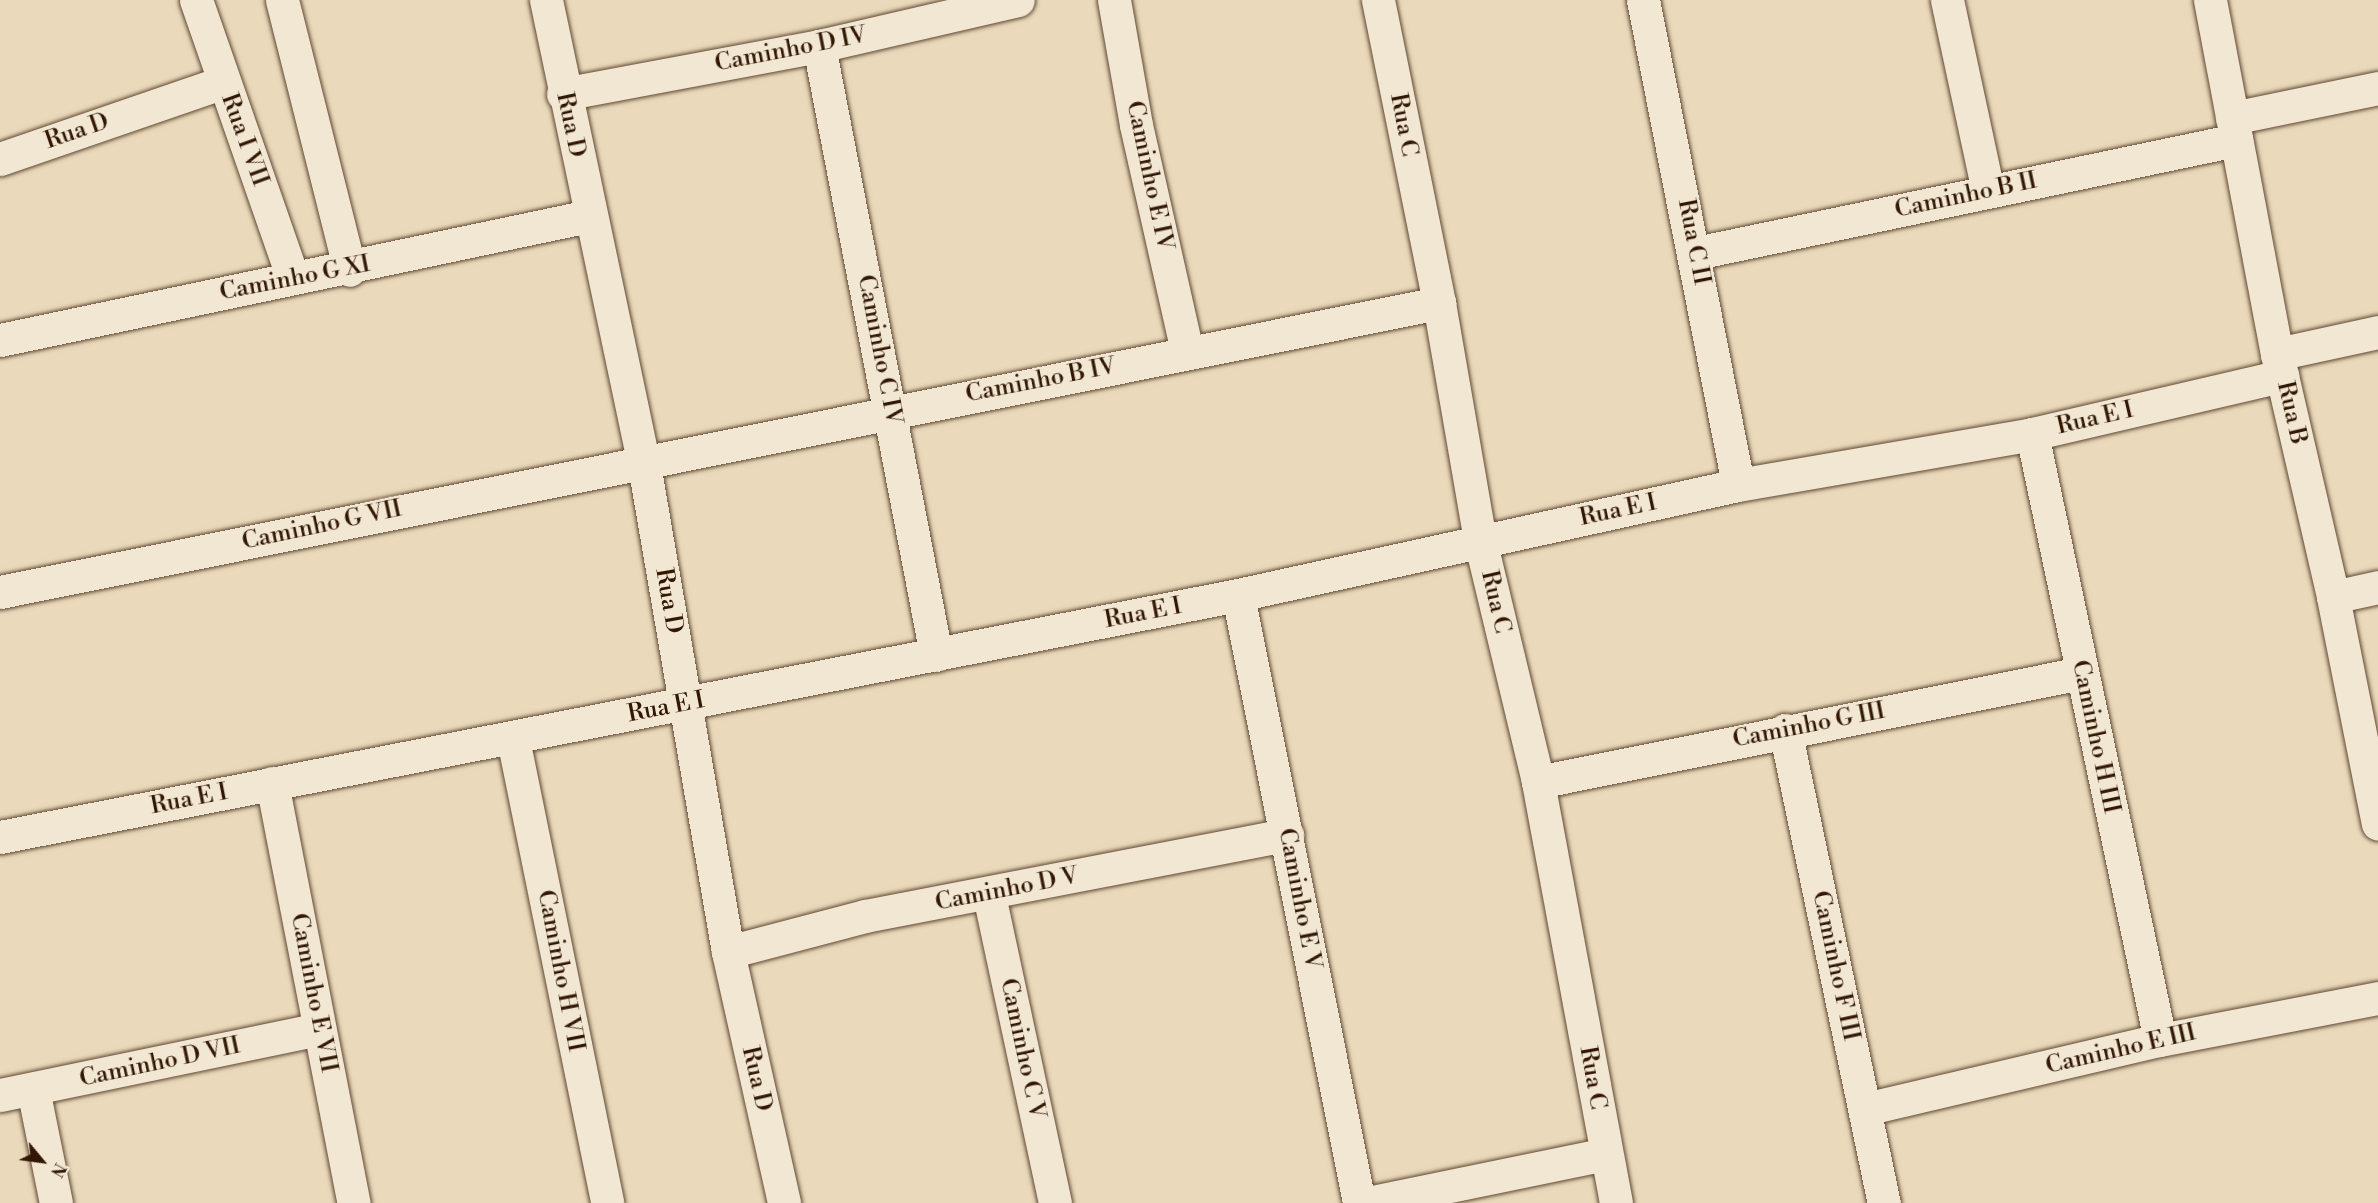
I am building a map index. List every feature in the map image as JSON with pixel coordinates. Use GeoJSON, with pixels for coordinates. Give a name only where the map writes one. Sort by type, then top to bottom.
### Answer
{"type":"FeatureCollection","features":[{"type":"Feature","properties":{"kind":"street","name":"Rua I VII"},"geometry":{"type":"LineString","coordinates":[[196,0],[293,278]]}},
{"type":"Feature","properties":{"kind":"street"},"geometry":{"type":"LineString","coordinates":[[282,0],[350,270]]}},
{"type":"Feature","properties":{"kind":"street","name":"Rua D"},"geometry":{"type":"LineString","coordinates":[[546,0],[563,94],[643,459],[728,952],[784,1203]]}},
{"type":"Feature","properties":{"kind":"street","name":"Caminho D IV"},"geometry":{"type":"LineString","coordinates":[[563,94],[819,45],[1018,0]]}},
{"type":"Feature","properties":{"kind":"street","name":"Caminho E IV"},"geometry":{"type":"LineString","coordinates":[[1114,0],[1136,125],[1187,352]]}},
{"type":"Feature","properties":{"kind":"street","name":"Rua C"},"geometry":{"type":"LineString","coordinates":[[1378,0],[1439,303],[1480,540],[1538,782],[1616,1203]]}},
{"type":"Feature","properties":{"kind":"street","name":"Rua C II"},"geometry":{"type":"LineString","coordinates":[[1643,0],[1696,254],[1738,485]]}},
{"type":"Feature","properties":{"kind":"street"},"geometry":{"type":"LineString","coordinates":[[1947,0],[1988,191]]}},
{"type":"Feature","properties":{"kind":"street","name":"Rua B"},"geometry":{"type":"LineString","coordinates":[[2210,0],[2280,365],[2334,597],[2378,824]]}},
{"type":"Feature","properties":{"kind":"street","name":"Caminho C IV"},"geometry":{"type":"LineString","coordinates":[[819,45],[936,655]]}},
{"type":"Feature","properties":{"kind":"street","name":"Rua D"},"geometry":{"type":"LineString","coordinates":[[0,159],[223,82]]}},
{"type":"Feature","properties":{"kind":"street","name":"Caminho B II"},"geometry":{"type":"LineString","coordinates":[[1696,254],[1988,191],[2234,130],[2378,88]]}},
{"type":"Feature","properties":{"kind":"street","name":"Caminho G XI"},"geometry":{"type":"LineString","coordinates":[[0,340],[293,278],[350,270],[589,216]]}},
{"type":"Feature","properties":{"kind":"street","name":"Caminho B IV"},"geometry":{"type":"LineString","coordinates":[[643,459],[1439,303]]}},
{"type":"Feature","properties":{"kind":"street","name":"Rua E I"},"geometry":{"type":"LineString","coordinates":[[0,837],[272,783],[513,739],[1238,595],[1738,485],[2032,434],[2280,365],[2378,332]]}},
{"type":"Feature","properties":{"kind":"street","name":"Caminho H III"},"geometry":{"type":"LineString","coordinates":[[2032,434],[2160,1040]]}},
{"type":"Feature","properties":{"kind":"street","name":"Caminho G VII"},"geometry":{"type":"LineString","coordinates":[[0,592],[643,459]]}},
{"type":"Feature","properties":{"kind":"street"},"geometry":{"type":"LineString","coordinates":[[2334,597],[2378,587]]}},
{"type":"Feature","properties":{"kind":"street","name":"Caminho E V"},"geometry":{"type":"LineString","coordinates":[[1238,595],[1359,1203]]}},
{"type":"Feature","properties":{"kind":"street","name":"Caminho G III"},"geometry":{"type":"LineString","coordinates":[[1538,782],[1785,730],[2081,673]]}},
{"type":"Feature","properties":{"kind":"street","name":"Caminho F III"},"geometry":{"type":"LineString","coordinates":[[1785,730],[1884,1203]]}},
{"type":"Feature","properties":{"kind":"street","name":"Caminho H VII"},"geometry":{"type":"LineString","coordinates":[[513,739],[607,1203]]}},
{"type":"Feature","properties":{"kind":"street","name":"Caminho E VII"},"geometry":{"type":"LineString","coordinates":[[272,783],[354,1203]]}},
{"type":"Feature","properties":{"kind":"street","name":"Caminho D V"},"geometry":{"type":"LineString","coordinates":[[728,952],[865,916],[989,895],[1287,835]]}},
{"type":"Feature","properties":{"kind":"street","name":"Caminho C V"},"geometry":{"type":"LineString","coordinates":[[989,895],[1054,1203]]}},
{"type":"Feature","properties":{"kind":"street","name":"Caminho E III"},"geometry":{"type":"LineString","coordinates":[[1865,1109],[2160,1040],[2378,998]]}},
{"type":"Feature","properties":{"kind":"street","name":"Caminho D VII"},"geometry":{"type":"LineString","coordinates":[[0,1095],[319,1029]]}},
{"type":"Feature","properties":{"kind":"street"},"geometry":{"type":"LineString","coordinates":[[33,1089],[56,1203]]}},
{"type":"Feature","properties":{"kind":"street"},"geometry":{"type":"LineString","coordinates":[[1367,1203],[1606,1154]]}}]}
